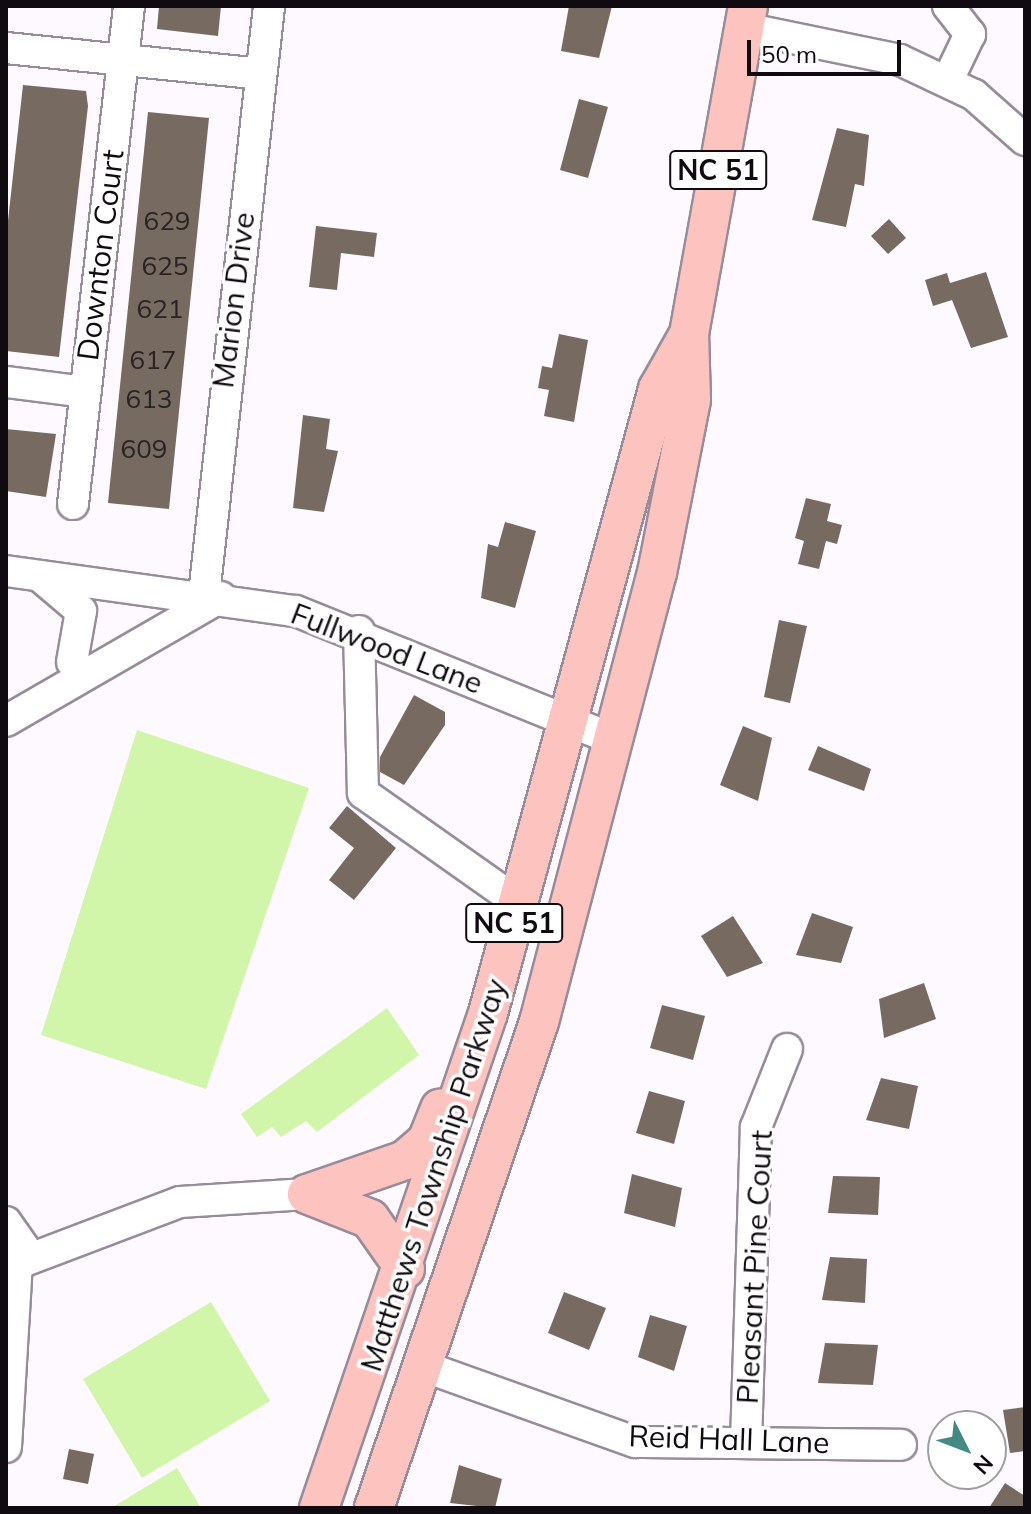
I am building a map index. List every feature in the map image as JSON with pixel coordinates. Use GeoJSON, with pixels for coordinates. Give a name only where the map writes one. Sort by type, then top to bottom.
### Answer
{"type":"FeatureCollection","features":[{"type":"Feature","properties":{"kind":"main road","name":"Matthews Township Parkway"},"geometry":{"type":"LineString","coordinates":[[374,1508],[425,1367],[539,1022],[615,740],[691,400],[689,334],[746,17]]}},
{"type":"Feature","properties":{"kind":"main road","name":"Matthews Township Parkway"},"geometry":{"type":"LineString","coordinates":[[319,1508],[405,1269],[488,1013],[573,721],[658,389],[689,334]]}},
{"type":"Feature","properties":{"kind":"main road"},"geometry":{"type":"LineString","coordinates":[[307,1194],[382,1172],[427,1141],[467,1032],[488,1013]]}},
{"type":"Feature","properties":{"kind":"main road"},"geometry":{"type":"LineString","coordinates":[[307,1194],[370,1219],[405,1269]]}},
{"type":"Feature","properties":{"kind":"street","name":"Downton Court"},"geometry":{"type":"LineString","coordinates":[[73,504],[129,6]]}},
{"type":"Feature","properties":{"kind":"street","name":"Marion Drive"},"geometry":{"type":"LineString","coordinates":[[206,595],[269,6]]}},
{"type":"Feature","properties":{"kind":"street"},"geometry":{"type":"LineString","coordinates":[[948,6],[970,34],[948,80]]}},
{"type":"Feature","properties":{"kind":"street"},"geometry":{"type":"LineString","coordinates":[[746,17],[869,50],[948,80],[1025,140]]}},
{"type":"Feature","properties":{"kind":"street"},"geometry":{"type":"LineString","coordinates":[[6,48],[260,74]]}},
{"type":"Feature","properties":{"kind":"street"},"geometry":{"type":"LineString","coordinates":[[6,382],[85,392]]}},
{"type":"Feature","properties":{"kind":"street","name":"Fullwood Lane"},"geometry":{"type":"LineString","coordinates":[[6,571],[206,595],[359,631],[615,740]]}},
{"type":"Feature","properties":{"kind":"street"},"geometry":{"type":"LineString","coordinates":[[36,575],[81,611],[72,662]]}},
{"type":"Feature","properties":{"kind":"street"},"geometry":{"type":"LineString","coordinates":[[6,699],[206,595]]}},
{"type":"Feature","properties":{"kind":"street"},"geometry":{"type":"LineString","coordinates":[[6,721],[206,595]]}},
{"type":"Feature","properties":{"kind":"street"},"geometry":{"type":"LineString","coordinates":[[359,631],[363,793],[519,903]]}},
{"type":"Feature","properties":{"kind":"street","name":"Pleasant Pine Court"},"geometry":{"type":"LineString","coordinates":[[746,1443],[756,1127],[787,1049]]}},
{"type":"Feature","properties":{"kind":"street"},"geometry":{"type":"LineString","coordinates":[[17,1261],[180,1202],[307,1194]]}},
{"type":"Feature","properties":{"kind":"street"},"geometry":{"type":"LineString","coordinates":[[6,1222],[17,1261],[6,1447]]}},
{"type":"Feature","properties":{"kind":"street","name":"Reid Hall Lane"},"geometry":{"type":"LineString","coordinates":[[425,1367],[635,1442],[901,1445]]}},
{"type":"Feature","properties":{"kind":"green space"},"geometry":{"type":"Polygon","coordinates":[[[137,730],[309,788],[206,1089],[41,1035],[137,730]]]}},
{"type":"Feature","properties":{"kind":"green space"},"geometry":{"type":"Polygon","coordinates":[[[387,1008],[419,1055],[317,1132],[306,1121],[281,1137],[272,1127],[257,1137],[241,1114],[387,1008]]]}},
{"type":"Feature","properties":{"kind":"green space"},"geometry":{"type":"Polygon","coordinates":[[[211,1302],[270,1401],[142,1478],[83,1379],[211,1302]]]}},
{"type":"Feature","properties":{"kind":"green space"},"geometry":{"type":"Polygon","coordinates":[[[177,1468],[201,1508],[111,1508],[177,1468]]]}},
{"type":"Feature","properties":{"kind":"building"},"geometry":{"type":"Polygon","coordinates":[[[159,6],[221,6],[218,36],[157,29],[159,6]]]}},
{"type":"Feature","properties":{"kind":"building"},"geometry":{"type":"Polygon","coordinates":[[[569,6],[612,6],[599,58],[561,51],[569,6]]]}},
{"type":"Feature","properties":{"kind":"building"},"geometry":{"type":"Polygon","coordinates":[[[23,85],[86,91],[88,106],[59,357],[6,351],[6,239],[23,85]]]}},
{"type":"Feature","properties":{"kind":"building"},"geometry":{"type":"Polygon","coordinates":[[[579,99],[608,107],[588,178],[560,170],[579,99]]]}},
{"type":"Feature","properties":{"kind":"building"},"geometry":{"type":"Polygon","coordinates":[[[148,112],[209,118],[169,509],[108,503],[148,112]]]}},
{"type":"Feature","properties":{"kind":"building"},"geometry":{"type":"Polygon","coordinates":[[[837,128],[869,135],[864,186],[855,184],[846,227],[812,220],[837,128]]]}},
{"type":"Feature","properties":{"kind":"building"},"geometry":{"type":"Polygon","coordinates":[[[889,219],[906,238],[888,254],[871,236],[889,219]]]}},
{"type":"Feature","properties":{"kind":"building"},"geometry":{"type":"Polygon","coordinates":[[[316,226],[377,233],[374,257],[341,253],[337,290],[309,287],[316,226]]]}},
{"type":"Feature","properties":{"kind":"building"},"geometry":{"type":"Polygon","coordinates":[[[986,272],[1008,337],[971,348],[952,300],[933,306],[925,280],[947,273],[950,283],[986,272]]]}},
{"type":"Feature","properties":{"kind":"building"},"geometry":{"type":"Polygon","coordinates":[[[559,334],[588,340],[574,422],[544,416],[549,390],[538,388],[542,366],[552,368],[559,334]]]}},
{"type":"Feature","properties":{"kind":"building"},"geometry":{"type":"Polygon","coordinates":[[[303,415],[330,419],[326,449],[338,451],[324,512],[293,508],[303,415]]]}},
{"type":"Feature","properties":{"kind":"building"},"geometry":{"type":"Polygon","coordinates":[[[6,429],[56,434],[46,497],[6,491],[6,429]]]}},
{"type":"Feature","properties":{"kind":"building"},"geometry":{"type":"Polygon","coordinates":[[[806,498],[831,504],[827,521],[842,525],[837,544],[826,541],[819,569],[798,564],[804,541],[795,538],[806,498]]]}},
{"type":"Feature","properties":{"kind":"building"},"geometry":{"type":"Polygon","coordinates":[[[505,522],[536,531],[515,608],[481,598],[488,544],[498,547],[505,522]]]}},
{"type":"Feature","properties":{"kind":"building"},"geometry":{"type":"Polygon","coordinates":[[[779,620],[807,626],[790,703],[764,697],[779,620]]]}},
{"type":"Feature","properties":{"kind":"building"},"geometry":{"type":"Polygon","coordinates":[[[414,695],[445,712],[445,725],[404,785],[380,772],[380,757],[414,695]]]}},
{"type":"Feature","properties":{"kind":"building"},"geometry":{"type":"Polygon","coordinates":[[[743,726],[772,738],[758,801],[720,785],[743,726]]]}},
{"type":"Feature","properties":{"kind":"building"},"geometry":{"type":"Polygon","coordinates":[[[818,746],[871,769],[864,791],[808,770],[818,746]]]}},
{"type":"Feature","properties":{"kind":"building"},"geometry":{"type":"Polygon","coordinates":[[[347,806],[396,848],[354,900],[329,880],[354,848],[329,828],[347,806]]]}},
{"type":"Feature","properties":{"kind":"building"},"geometry":{"type":"Polygon","coordinates":[[[812,913],[853,927],[841,963],[796,955],[812,913]]]}},
{"type":"Feature","properties":{"kind":"building"},"geometry":{"type":"Polygon","coordinates":[[[733,916],[763,963],[727,977],[701,936],[733,916]]]}},
{"type":"Feature","properties":{"kind":"building"},"geometry":{"type":"Polygon","coordinates":[[[924,983],[936,1019],[884,1038],[879,999],[924,983]]]}},
{"type":"Feature","properties":{"kind":"building"},"geometry":{"type":"Polygon","coordinates":[[[662,1005],[705,1016],[693,1060],[650,1048],[662,1005]]]}},
{"type":"Feature","properties":{"kind":"building"},"geometry":{"type":"Polygon","coordinates":[[[881,1078],[918,1086],[909,1129],[866,1120],[881,1078]]]}},
{"type":"Feature","properties":{"kind":"building"},"geometry":{"type":"Polygon","coordinates":[[[649,1091],[685,1101],[674,1144],[636,1133],[649,1091]]]}},
{"type":"Feature","properties":{"kind":"building"},"geometry":{"type":"Polygon","coordinates":[[[632,1174],[682,1188],[675,1227],[624,1213],[632,1174]]]}},
{"type":"Feature","properties":{"kind":"building"},"geometry":{"type":"Polygon","coordinates":[[[833,1176],[880,1177],[878,1215],[828,1213],[833,1176]]]}},
{"type":"Feature","properties":{"kind":"building"},"geometry":{"type":"Polygon","coordinates":[[[830,1257],[867,1259],[865,1303],[822,1300],[830,1257]]]}},
{"type":"Feature","properties":{"kind":"building"},"geometry":{"type":"Polygon","coordinates":[[[564,1292],[606,1308],[589,1350],[548,1333],[564,1292]]]}},
{"type":"Feature","properties":{"kind":"building"},"geometry":{"type":"Polygon","coordinates":[[[650,1315],[687,1326],[674,1371],[638,1357],[650,1315]]]}},
{"type":"Feature","properties":{"kind":"building"},"geometry":{"type":"Polygon","coordinates":[[[825,1343],[878,1345],[873,1385],[818,1383],[825,1343]]]}},
{"type":"Feature","properties":{"kind":"building"},"geometry":{"type":"Polygon","coordinates":[[[1025,1407],[1025,1451],[1010,1453],[1007,1410],[1003,1410],[1025,1407]]]}},
{"type":"Feature","properties":{"kind":"building"},"geometry":{"type":"Polygon","coordinates":[[[69,1449],[94,1454],[88,1484],[63,1479],[69,1449]]]}},
{"type":"Feature","properties":{"kind":"building"},"geometry":{"type":"Polygon","coordinates":[[[459,1465],[502,1479],[495,1508],[450,1503],[459,1465]]]}},
{"type":"Feature","properties":{"kind":"building"},"geometry":{"type":"Polygon","coordinates":[[[1007,1484],[1025,1496],[1025,1508],[989,1508],[1001,1490],[1007,1490],[1007,1484]]]}}]}
